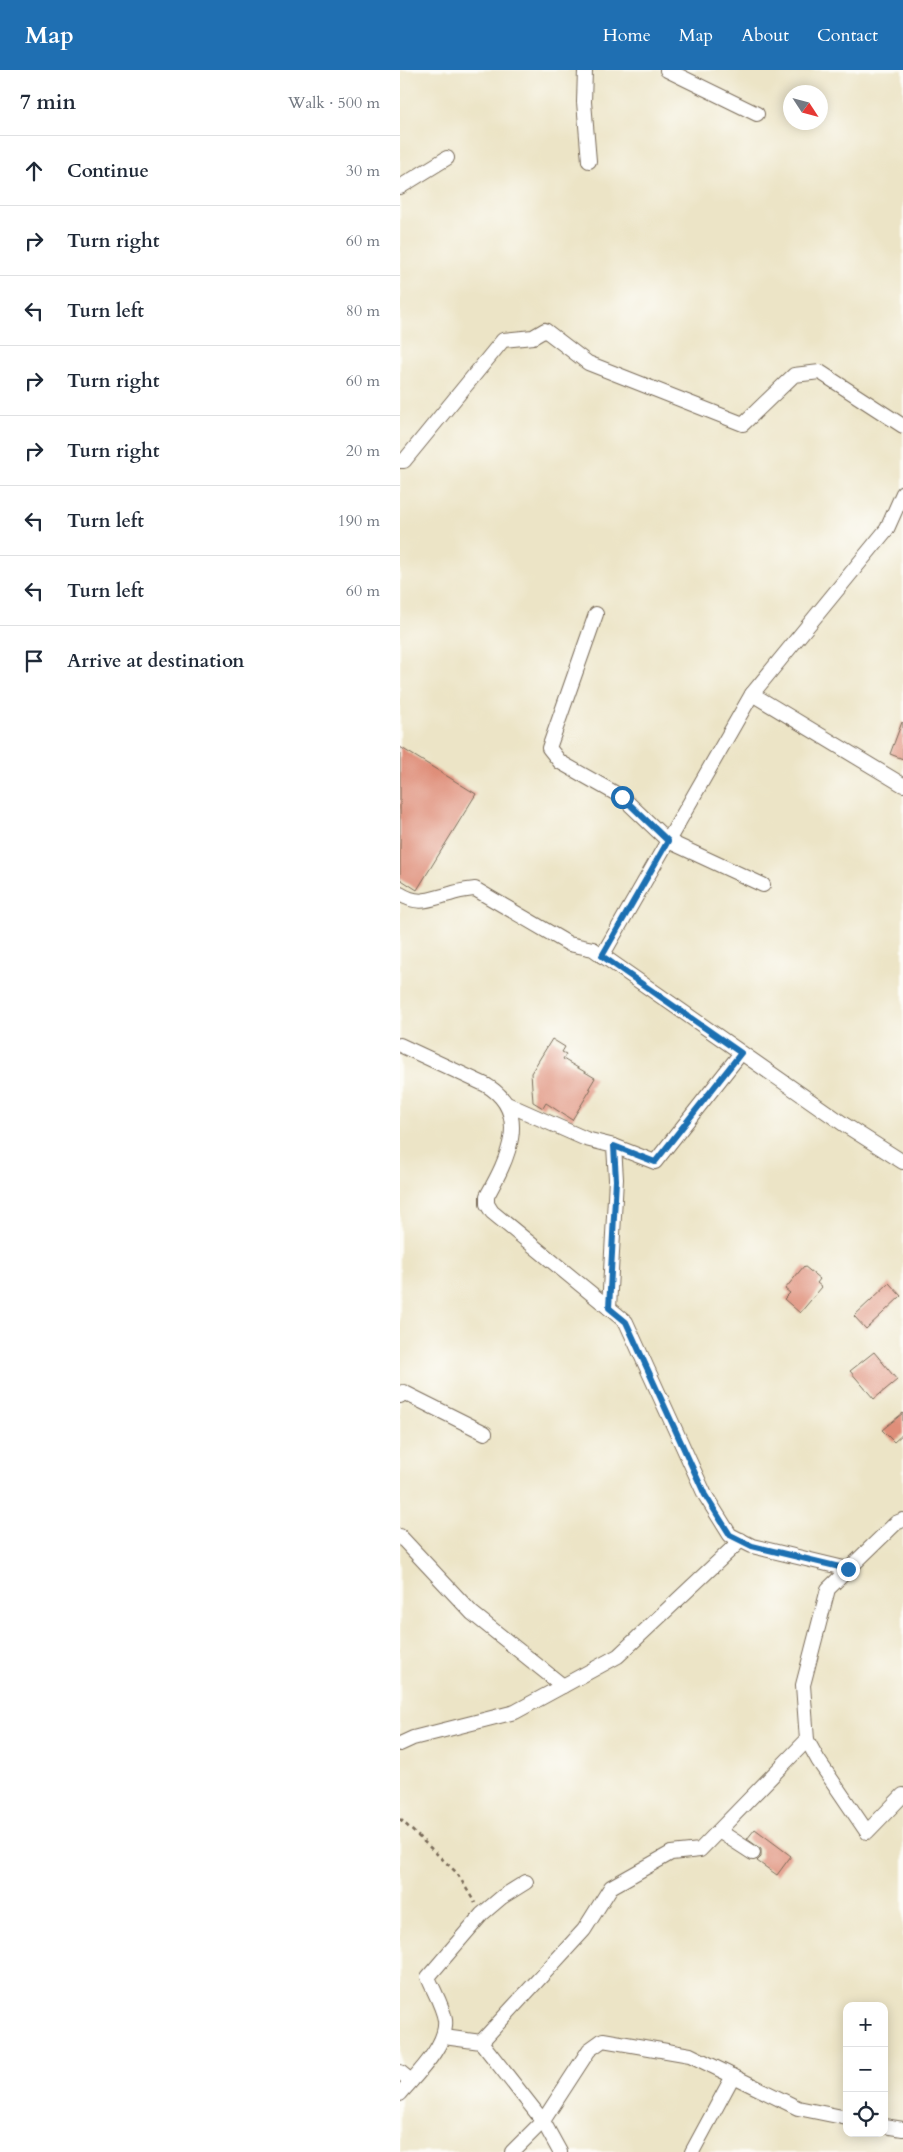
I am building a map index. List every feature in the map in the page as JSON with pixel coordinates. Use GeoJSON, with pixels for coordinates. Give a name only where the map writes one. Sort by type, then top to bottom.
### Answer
{"type":"FeatureCollection","features":[{"type":"Feature","properties":{"kind":"street"},"geometry":{"type":"LineString","coordinates":[[585,70],[584,102],[589,161]]}},
{"type":"Feature","properties":{"kind":"street"},"geometry":{"type":"LineString","coordinates":[[667,70],[757,114]]}},
{"type":"Feature","properties":{"kind":"street"},"geometry":{"type":"LineString","coordinates":[[400,188],[447,158]]}},
{"type":"Feature","properties":{"kind":"street"},"geometry":{"type":"LineString","coordinates":[[400,461],[404,461],[503,340],[533,337],[545,330],[588,363],[743,424],[794,376],[820,372],[903,426]]}},
{"type":"Feature","properties":{"kind":"street"},"geometry":{"type":"LineString","coordinates":[[602,956],[752,694],[887,529],[903,493]]}},
{"type":"Feature","properties":{"kind":"street"},"geometry":{"type":"LineString","coordinates":[[596,614],[549,748],[560,762],[622,797],[668,841],[763,885]]}},
{"type":"Feature","properties":{"kind":"street"},"geometry":{"type":"LineString","coordinates":[[752,694],[903,785]]}},
{"type":"Feature","properties":{"kind":"street"},"geometry":{"type":"LineString","coordinates":[[400,894],[410,900],[430,901],[451,893],[475,889],[570,944],[593,950],[845,1125],[903,1162]]}},
{"type":"Feature","properties":{"kind":"street"},"geometry":{"type":"LineString","coordinates":[[400,1045],[486,1084],[498,1091],[507,1104],[513,1126],[510,1148],[488,1196],[487,1204],[492,1212],[626,1322],[705,1495],[730,1535],[752,1546],[848,1569]]}},
{"type":"Feature","properties":{"kind":"street"},"geometry":{"type":"LineString","coordinates":[[507,1104],[586,1139],[614,1146],[655,1162],[741,1053]]}},
{"type":"Feature","properties":{"kind":"street"},"geometry":{"type":"LineString","coordinates":[[609,1308],[616,1180],[614,1146]]}},
{"type":"Feature","properties":{"kind":"street"},"geometry":{"type":"LineString","coordinates":[[400,1396],[403,1392],[484,1434]]}},
{"type":"Feature","properties":{"kind":"street"},"geometry":{"type":"LineString","coordinates":[[903,1520],[896,1523],[828,1589],[803,1685],[807,1740],[818,1760],[867,1832],[903,1795]]}},
{"type":"Feature","properties":{"kind":"street"},"geometry":{"type":"LineString","coordinates":[[400,1536],[472,1613],[563,1686]]}},
{"type":"Feature","properties":{"kind":"street"},"geometry":{"type":"LineString","coordinates":[[400,1744],[413,1738],[515,1712],[618,1656],[741,1540]]}},
{"type":"Feature","properties":{"kind":"street"},"geometry":{"type":"LineString","coordinates":[[481,2042],[584,1930],[611,1887],[671,1853],[700,1850],[807,1740]]}},
{"type":"Feature","properties":{"kind":"street"},"geometry":{"type":"LineString","coordinates":[[719,1831],[753,1853]]}},
{"type":"Feature","properties":{"kind":"street"},"geometry":{"type":"LineString","coordinates":[[400,2094],[406,2077],[425,2065],[444,2037],[445,2020],[428,1977],[482,1914],[502,1897],[526,1882]]}},
{"type":"Feature","properties":{"kind":"street"},"geometry":{"type":"LineString","coordinates":[[444,2037],[481,2042],[543,2121],[560,2152]]}},
{"type":"Feature","properties":{"kind":"street"},"geometry":{"type":"LineString","coordinates":[[512,2152],[543,2121],[589,2050],[603,2040],[690,2055],[798,2108],[843,2117]]}},
{"type":"Feature","properties":{"kind":"street"},"geometry":{"type":"LineString","coordinates":[[692,2152],[733,2076]]}},
{"type":"Feature","properties":{"kind":"street"},"geometry":{"type":"LineString","coordinates":[[888,2127],[903,2129]]}},
{"type":"Feature","properties":{"kind":"path"},"geometry":{"type":"LineString","coordinates":[[400,1818],[457,1873],[482,1914]]}},
{"type":"Feature","properties":{"kind":"building"},"geometry":{"type":"Polygon","coordinates":[[[903,723],[903,759],[890,754],[903,723]]]}},
{"type":"Feature","properties":{"kind":"building"},"geometry":{"type":"Polygon","coordinates":[[[400,747],[476,794],[417,890],[400,879],[400,747]]]}},
{"type":"Feature","properties":{"kind":"building"},"geometry":{"type":"Polygon","coordinates":[[[552,1039],[565,1047],[562,1052],[566,1054],[563,1059],[595,1078],[589,1088],[591,1089],[572,1120],[546,1103],[543,1108],[533,1102],[531,1073],[552,1039]]]}},
{"type":"Feature","properties":{"kind":"building"},"geometry":{"type":"Polygon","coordinates":[[[804,1266],[820,1279],[817,1283],[822,1287],[800,1313],[784,1299],[790,1293],[785,1289],[804,1266]]]}},
{"type":"Feature","properties":{"kind":"building"},"geometry":{"type":"Polygon","coordinates":[[[889,1283],[901,1296],[866,1329],[854,1316],[889,1283]]]}},
{"type":"Feature","properties":{"kind":"building"},"geometry":{"type":"Polygon","coordinates":[[[874,1352],[897,1380],[874,1399],[850,1371],[874,1352]]]}},
{"type":"Feature","properties":{"kind":"building"},"geometry":{"type":"Polygon","coordinates":[[[903,1413],[903,1434],[894,1442],[882,1430],[903,1413]]]}},
{"type":"Feature","properties":{"kind":"building"},"geometry":{"type":"Polygon","coordinates":[[[755,1829],[791,1856],[777,1875],[757,1861],[761,1857],[761,1849],[747,1839],[755,1829]]]}},
{"type":"Feature","properties":{"kind":"route"},"geometry":{"type":"LineString","coordinates":[[622,797],[668,841],[602,956],[741,1053],[655,1162],[614,1146],[616,1180],[609,1308],[626,1322],[705,1495],[730,1535],[752,1546],[848,1569]]}}]}
